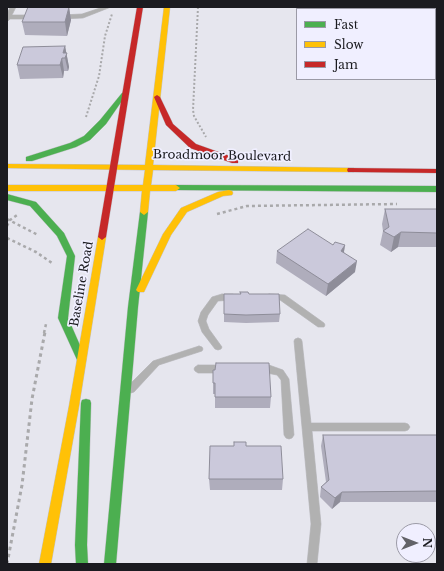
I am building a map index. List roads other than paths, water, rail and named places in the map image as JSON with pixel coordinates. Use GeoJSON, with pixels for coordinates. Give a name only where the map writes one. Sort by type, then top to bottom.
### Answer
{"type":"FeatureCollection","features":[{"type":"Feature","properties":{"kind":"main road","name":"Baseline Road"},"geometry":{"type":"LineString","coordinates":[[45,564],[140,7]]}},
{"type":"Feature","properties":{"kind":"main road"},"geometry":{"type":"LineString","coordinates":[[110,564],[133,308],[150,182],[150,167],[167,7]]}},
{"type":"Feature","properties":{"kind":"main road"},"geometry":{"type":"LineString","coordinates":[[7,166],[49,154],[87,138],[103,122],[126,92]]}},
{"type":"Feature","properties":{"kind":"main road"},"geometry":{"type":"LineString","coordinates":[[157,96],[170,125],[193,146],[227,160],[278,168]]}},
{"type":"Feature","properties":{"kind":"main road","name":"Broadmoor Boulevard"},"geometry":{"type":"LineString","coordinates":[[7,166],[114,166],[437,171]]}},
{"type":"Feature","properties":{"kind":"main road"},"geometry":{"type":"LineString","coordinates":[[185,178],[324,175],[347,169]]}},
{"type":"Feature","properties":{"kind":"main road"},"geometry":{"type":"LineString","coordinates":[[7,188],[110,188],[150,182],[261,188],[437,189]]}},
{"type":"Feature","properties":{"kind":"main road"},"geometry":{"type":"LineString","coordinates":[[133,308],[167,234],[184,210],[221,194],[261,188]]}},
{"type":"Feature","properties":{"kind":"main road"},"geometry":{"type":"LineString","coordinates":[[7,197],[33,204],[61,235],[71,256],[63,318],[81,359]]}},
{"type":"Feature","properties":{"kind":"main road"},"geometry":{"type":"LineString","coordinates":[[79,369],[86,393],[81,545],[82,564]]}},
{"type":"Feature","properties":{"kind":"lane"},"geometry":{"type":"LineString","coordinates":[[13,7],[8,19],[38,17]]}},
{"type":"Feature","properties":{"kind":"lane"},"geometry":{"type":"LineString","coordinates":[[53,17],[83,16],[108,7]]}},
{"type":"Feature","properties":{"kind":"lane"},"geometry":{"type":"LineString","coordinates":[[218,348],[205,330],[202,321],[204,314],[215,300],[222,297],[245,297]]}},
{"type":"Feature","properties":{"kind":"lane"},"geometry":{"type":"LineString","coordinates":[[260,297],[282,297],[321,325]]}},
{"type":"Feature","properties":{"kind":"lane"},"geometry":{"type":"LineString","coordinates":[[298,341],[316,524],[312,564]]}},
{"type":"Feature","properties":{"kind":"lane"},"geometry":{"type":"LineString","coordinates":[[124,397],[156,363],[199,349]]}},
{"type":"Feature","properties":{"kind":"lane"},"geometry":{"type":"LineString","coordinates":[[198,368],[237,368]]}},
{"type":"Feature","properties":{"kind":"lane"},"geometry":{"type":"LineString","coordinates":[[253,368],[269,368],[280,372],[284,379],[289,435]]}},
{"type":"Feature","properties":{"kind":"lane"},"geometry":{"type":"LineString","coordinates":[[306,427],[406,427]]}}]}
